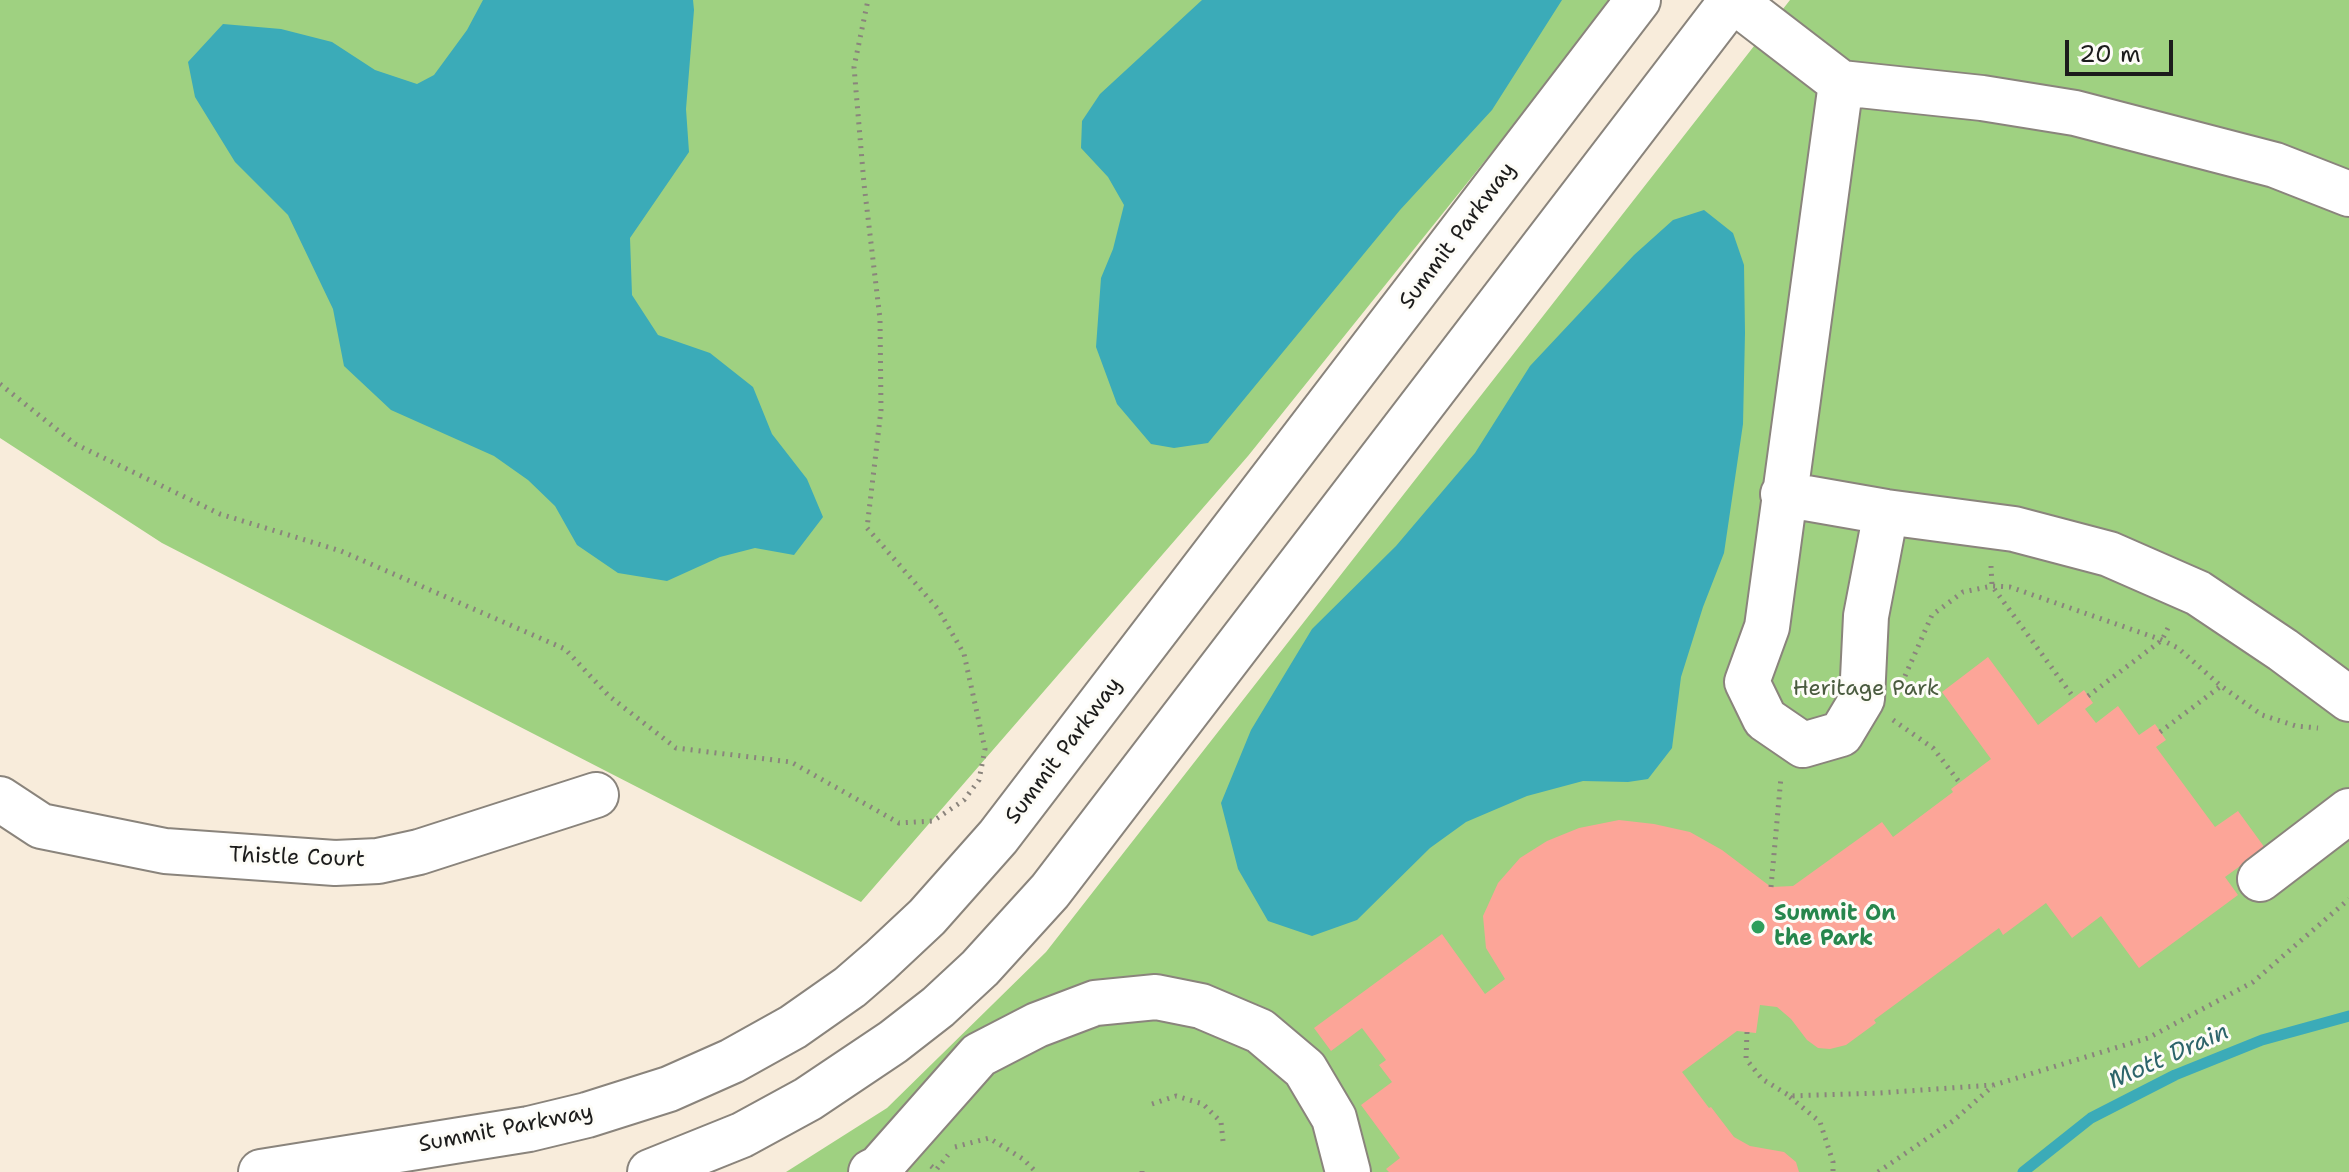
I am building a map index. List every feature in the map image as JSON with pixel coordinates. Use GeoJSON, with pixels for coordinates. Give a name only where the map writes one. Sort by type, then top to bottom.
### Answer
{"type":"FeatureCollection","features":[{"type":"Feature","properties":{"kind":"street","name":"Summit Parkway"},"geometry":{"type":"LineString","coordinates":[[261,1172],[529,1129],[587,1115],[669,1089],[732,1061],[793,1027],[850,987],[927,917],[998,837],[1638,0]]}},
{"type":"Feature","properties":{"kind":"street"},"geometry":{"type":"LineString","coordinates":[[650,1172],[742,1135],[808,1099],[893,1042],[938,1007],[980,968],[1050,891],[1733,0],[1841,83],[1982,98],[2075,113],[2275,165],[2349,194]]}},
{"type":"Feature","properties":{"kind":"street"},"geometry":{"type":"LineString","coordinates":[[1841,83],[1767,627],[1747,682],[1765,719],[1803,745],[1841,734],[1862,699],[1866,616],[1886,512]]}},
{"type":"Feature","properties":{"kind":"street"},"geometry":{"type":"LineString","coordinates":[[1783,494],[2014,529],[2109,554],[2198,593],[2349,699]]}},
{"type":"Feature","properties":{"kind":"street","name":"Thistle Court"},"geometry":{"type":"LineString","coordinates":[[0,799],[41,826],[165,851],[335,863],[378,861],[419,852],[596,795]]}},
{"type":"Feature","properties":{"kind":"street"},"geometry":{"type":"LineString","coordinates":[[2260,879],[2349,811]]}},
{"type":"Feature","properties":{"kind":"street"},"geometry":{"type":"LineString","coordinates":[[871,1172],[879,1168],[979,1055],[1037,1025],[1095,1003],[1156,997],[1201,1006],[1260,1031],[1305,1069],[1334,1118],[1348,1172]]}},
{"type":"Feature","properties":{"kind":"path"},"geometry":{"type":"LineString","coordinates":[[0,384],[75,444],[220,514],[341,551],[565,649],[609,696],[676,748],[791,762],[899,823],[933,821],[964,800],[979,780],[985,749],[964,654],[938,609],[867,528],[881,410],[880,319],[854,67],[868,0]]}},
{"type":"Feature","properties":{"kind":"path"},"geometry":{"type":"LineString","coordinates":[[1990,553],[1992,586],[2074,698]]}},
{"type":"Feature","properties":{"kind":"path"},"geometry":{"type":"LineString","coordinates":[[2088,696],[2162,640]]}},
{"type":"Feature","properties":{"kind":"path"},"geometry":{"type":"LineString","coordinates":[[2160,732],[2221,686]]}},
{"type":"Feature","properties":{"kind":"path"},"geometry":{"type":"LineString","coordinates":[[1889,717],[1933,748],[1960,783]]}},
{"type":"Feature","properties":{"kind":"path"},"geometry":{"type":"LineString","coordinates":[[1771,887],[1782,764]]}},
{"type":"Feature","properties":{"kind":"path"},"geometry":{"type":"LineString","coordinates":[[1790,1096],[1994,1085],[2148,1038],[2253,982],[2349,899]]}},
{"type":"Feature","properties":{"kind":"path"},"geometry":{"type":"LineString","coordinates":[[1747,1032],[1746,1059],[1762,1079],[1790,1096],[1820,1122],[1833,1162],[1833,1172]]}},
{"type":"Feature","properties":{"kind":"path"},"geometry":{"type":"LineString","coordinates":[[1878,1172],[1953,1121],[1994,1085]]}},
{"type":"Feature","properties":{"kind":"path"},"geometry":{"type":"LineString","coordinates":[[1152,1104],[1176,1096],[1203,1104],[1221,1122],[1223,1141]]}},
{"type":"Feature","properties":{"kind":"path"},"geometry":{"type":"LineString","coordinates":[[925,1161],[936,1170],[956,1145],[989,1138],[1023,1159],[1036,1172]]}},
{"type":"Feature","properties":{"kind":"green space"},"geometry":{"type":"Polygon","coordinates":[[[0,0],[1614,0],[1248,456],[861,902],[162,543],[0,438],[0,0]]]}},
{"type":"Feature","properties":{"kind":"green space","name":"Heritage Park"},"geometry":{"type":"Polygon","coordinates":[[[1790,0],[2349,0],[2349,1172],[786,1172],[887,1108],[1046,952],[1790,0]]]}},
{"type":"Feature","properties":{"kind":"water"},"geometry":{"type":"Polygon","coordinates":[[[483,0],[693,0],[686,109],[689,152],[630,238],[632,295],[658,335],[710,353],[753,387],[772,434],[807,479],[823,517],[794,555],[755,548],[720,557],[667,581],[618,573],[577,545],[555,506],[528,480],[494,456],[391,410],[344,366],[333,309],[288,215],[235,162],[195,97],[188,62],[223,24],[281,29],[332,42],[375,70],[417,84],[434,75],[467,30],[483,0]]]}},
{"type":"Feature","properties":{"kind":"water"},"geometry":{"type":"Polygon","coordinates":[[[1202,0],[1562,0],[1492,110],[1400,210],[1208,443],[1174,448],[1151,444],[1117,404],[1096,347],[1101,278],[1113,249],[1124,205],[1108,177],[1081,148],[1082,121],[1100,94],[1202,0]]]}},
{"type":"Feature","properties":{"kind":"water"},"geometry":{"type":"Polygon","coordinates":[[[1704,210],[1733,233],[1744,265],[1743,424],[1724,553],[1681,677],[1672,748],[1648,779],[1583,781],[1527,796],[1466,822],[1430,848],[1357,920],[1312,936],[1268,921],[1238,869],[1221,803],[1251,730],[1312,629],[1396,546],[1475,453],[1530,366],[1634,255],[1673,220],[1704,210]]]}},
{"type":"Feature","properties":{"kind":"building"},"geometry":{"type":"Polygon","coordinates":[[[1988,657],[2038,725],[2084,690],[2093,703],[2085,709],[2096,723],[2118,706],[2139,735],[2155,724],[2166,740],[2156,747],[2215,827],[2238,811],[2265,848],[2225,877],[2238,895],[2139,968],[2101,916],[2072,938],[2046,903],[2003,935],[1999,928],[1874,1020],[1876,1023],[1846,1045],[1830,1049],[1818,1048],[1807,1040],[1777,1007],[1760,1005],[1756,1033],[1737,1031],[1682,1072],[1734,1137],[1750,1146],[1784,1152],[1796,1162],[1799,1172],[1389,1172],[1386,1169],[1400,1158],[1361,1105],[1392,1082],[1379,1065],[1386,1060],[1362,1028],[1331,1051],[1314,1028],[1442,934],[1485,994],[1505,979],[1486,948],[1483,916],[1498,883],[1520,858],[1547,841],[1579,828],[1619,820],[1690,832],[1722,850],[1771,887],[1793,886],[1882,822],[1893,837],[1991,759],[1942,692],[1988,657]]]}},
{"type":"Feature","properties":{"kind":"waterway","name":"Mott Drain"},"geometry":{"type":"LineString","coordinates":[[2023,1172],[2091,1118],[2175,1075],[2262,1040],[2349,1016]]}},
{"type":"Feature","properties":{"kind":"place","name":"Summit On the Park"},"geometry":{"type":"Point","coordinates":[1758,927]}}]}
